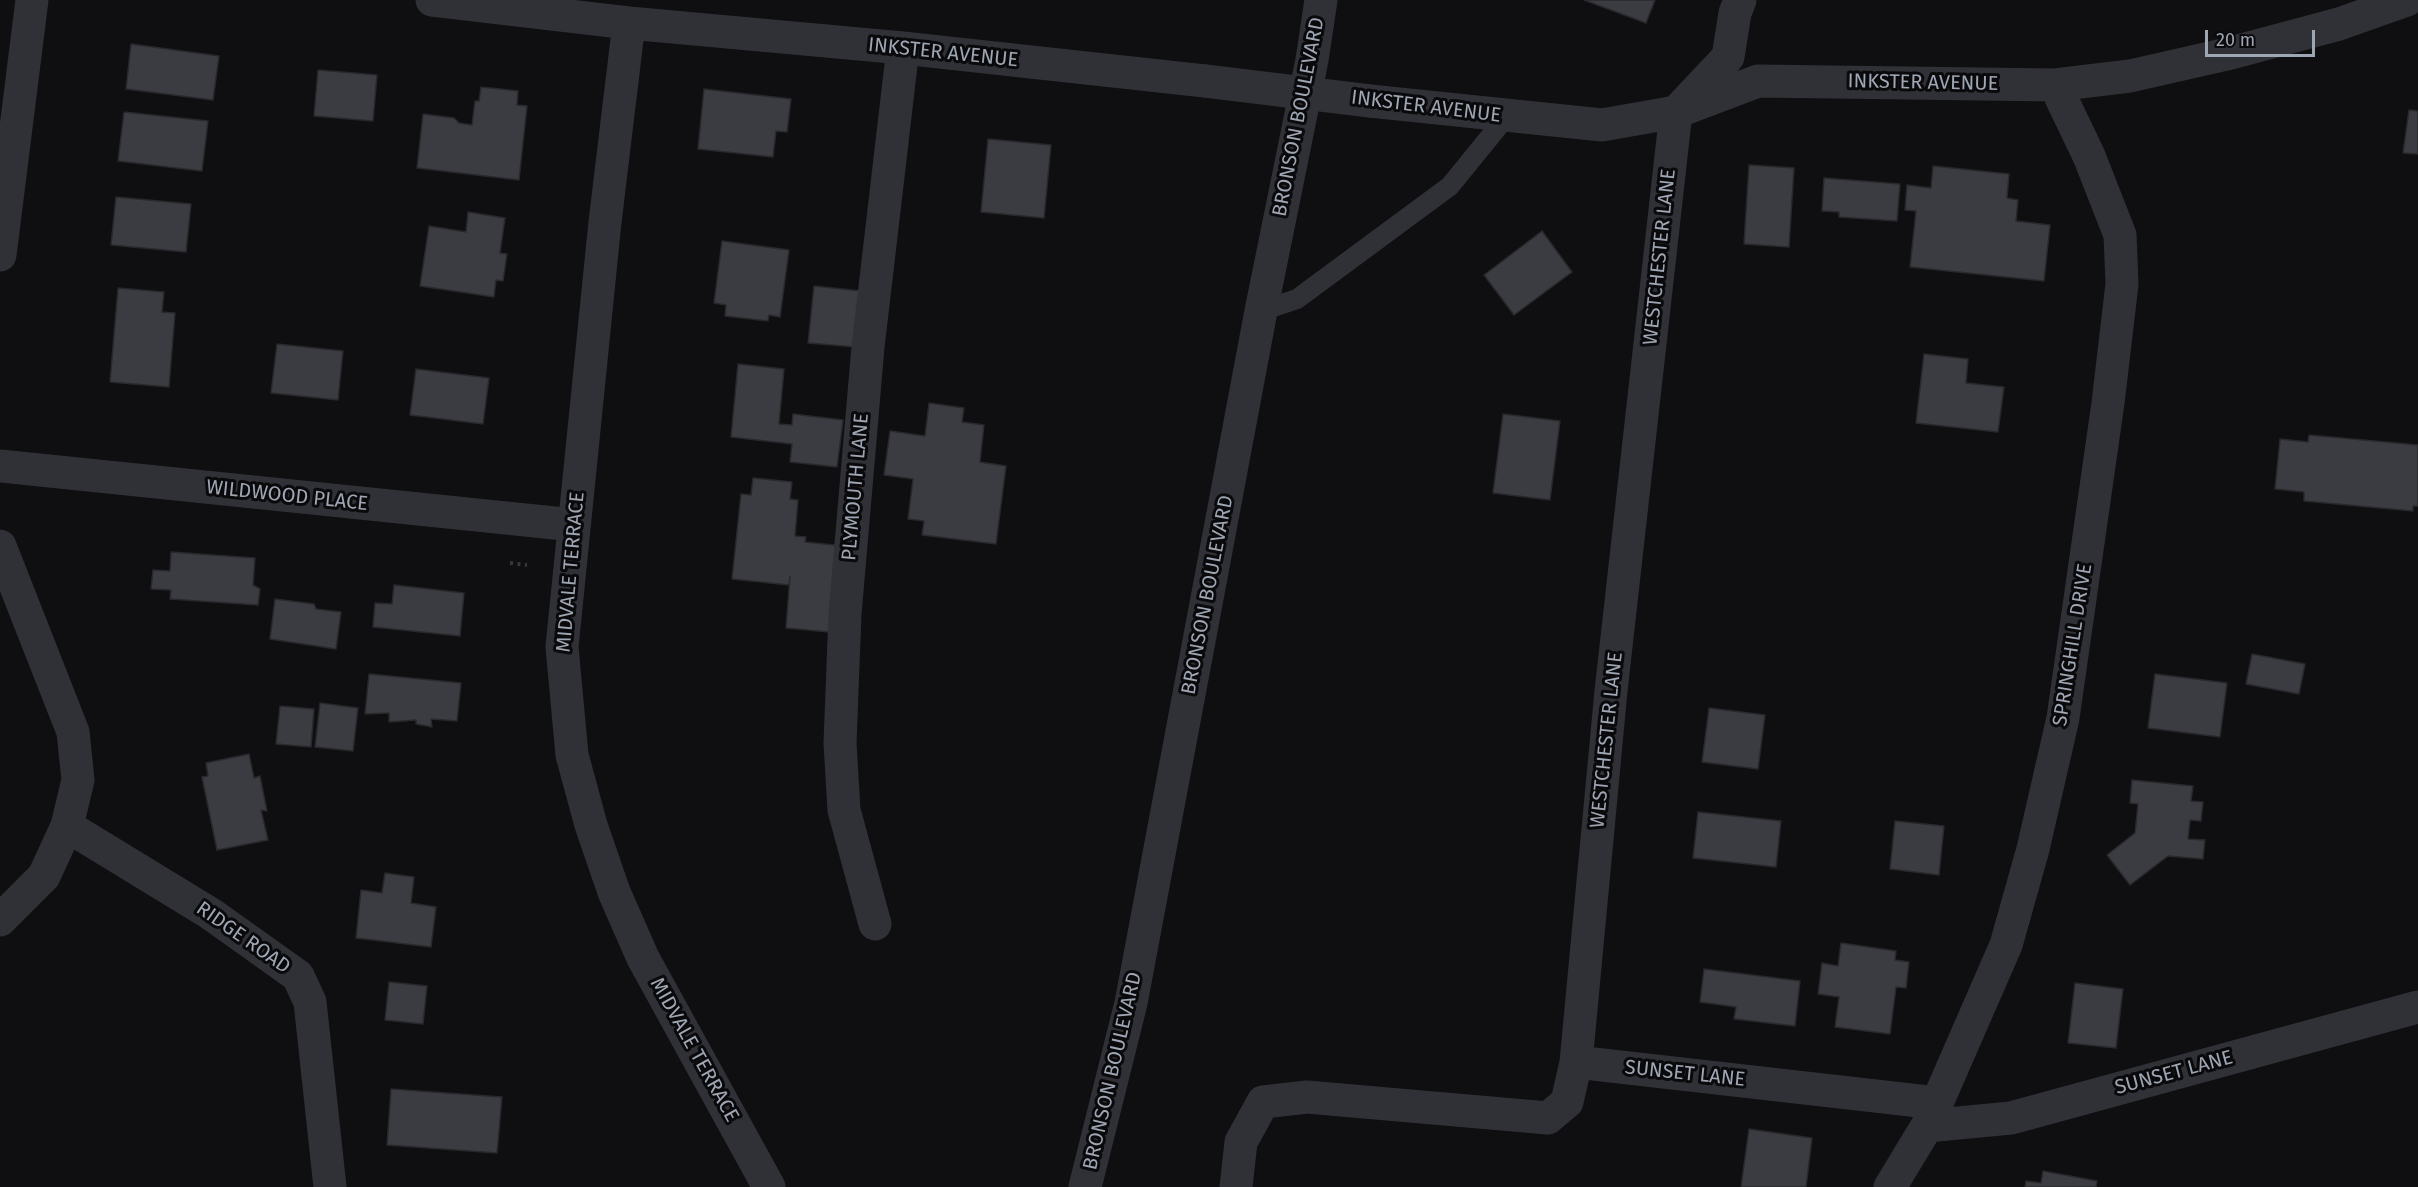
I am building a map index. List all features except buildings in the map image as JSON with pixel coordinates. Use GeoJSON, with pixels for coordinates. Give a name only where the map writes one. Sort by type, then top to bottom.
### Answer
{"type":"FeatureCollection","features":[{"type":"Feature","properties":{"kind":"street"},"geometry":{"type":"LineString","coordinates":[[0,255],[32,0]]}},
{"type":"Feature","properties":{"kind":"street","name":"INKSTER AVENUE"},"geometry":{"type":"LineString","coordinates":[[432,0],[566,7],[629,22],[903,48],[1506,117],[1602,125],[1676,112],[1758,81],[2055,85],[2130,76],[2227,54],[2339,24],[2407,0]]}},
{"type":"Feature","properties":{"kind":"street","name":"BRONSON BOULEVARD"},"geometry":{"type":"LineString","coordinates":[[1085,1187],[1131,1002],[1260,311],[1312,60],[1321,0]]}},
{"type":"Feature","properties":{"kind":"street"},"geometry":{"type":"LineString","coordinates":[[1676,112],[1728,57],[1740,0]]}},
{"type":"Feature","properties":{"kind":"street","name":"MIDVALE TERRACE"},"geometry":{"type":"LineString","coordinates":[[629,22],[605,222],[562,647],[572,755],[591,825],[614,892],[644,958],[769,1187]]}},
{"type":"Feature","properties":{"kind":"street","name":"PLYMOUTH LANE"},"geometry":{"type":"LineString","coordinates":[[875,924],[844,810],[840,743],[845,614],[868,347],[903,48]]}},
{"type":"Feature","properties":{"kind":"street","name":"SPRINGHILL DRIVE"},"geometry":{"type":"LineString","coordinates":[[1890,1187],[1932,1114],[2006,945],[2033,849],[2063,718],[2121,296],[2120,235],[2089,156],[2055,85]]}},
{"type":"Feature","properties":{"kind":"street","name":"WESTCHESTER LANE"},"geometry":{"type":"LineString","coordinates":[[1236,1187],[1241,1142],[1263,1102],[1307,1097],[1548,1118],[1567,1102],[1576,1062],[1612,680],[1676,112]]}},
{"type":"Feature","properties":{"kind":"street","name":"WILDWOOD PLACE"},"geometry":{"type":"LineString","coordinates":[[0,466],[574,525]]}},
{"type":"Feature","properties":{"kind":"street"},"geometry":{"type":"LineString","coordinates":[[0,546],[73,732],[78,780],[67,826],[44,876],[0,920]]}},
{"type":"Feature","properties":{"kind":"street","name":"RIDGE ROAD"},"geometry":{"type":"LineString","coordinates":[[67,826],[211,914],[298,976],[310,1002],[330,1187]]}},
{"type":"Feature","properties":{"kind":"street","name":"SUNSET LANE"},"geometry":{"type":"LineString","coordinates":[[1576,1062],[1932,1114],[2011,1118],[2418,1007]]}},
{"type":"Feature","properties":{"kind":"lane"},"geometry":{"type":"LineString","coordinates":[[1260,311],[1297,299],[1450,186],[1506,117]]}},
{"type":"Feature","properties":{"kind":"path"},"geometry":{"type":"LineString","coordinates":[[510,563],[527,565]]}}]}
